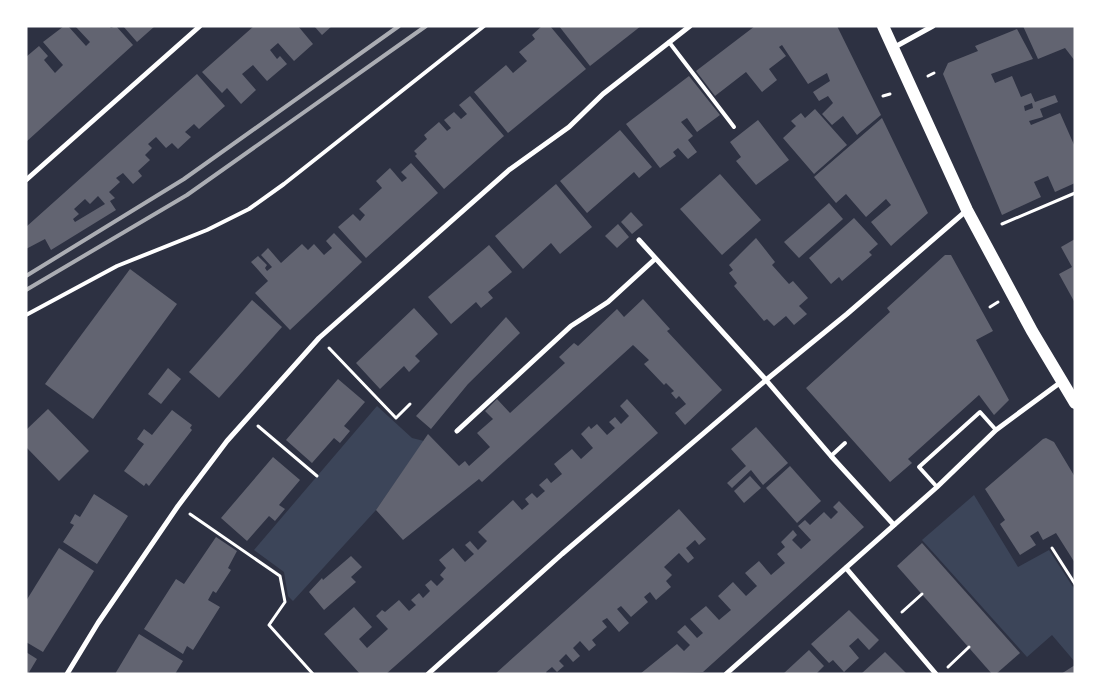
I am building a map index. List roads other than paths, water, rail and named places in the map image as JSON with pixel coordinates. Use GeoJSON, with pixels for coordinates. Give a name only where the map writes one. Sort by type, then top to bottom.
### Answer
{"type":"FeatureCollection","features":[{"type":"Feature","properties":{"kind":"main road"},"geometry":{"type":"LineString","coordinates":[[883,26],[967,210],[1018,306],[1075,403]]}},
{"type":"Feature","properties":{"kind":"street"},"geometry":{"type":"LineString","coordinates":[[26,180],[200,26]]}},
{"type":"Feature","properties":{"kind":"street"},"geometry":{"type":"LineString","coordinates":[[67,674],[98,622],[178,506],[227,441],[319,338],[509,170],[569,127],[603,94],[690,26]]}},
{"type":"Feature","properties":{"kind":"street"},"geometry":{"type":"LineString","coordinates":[[893,48],[933,26]]}},
{"type":"Feature","properties":{"kind":"street"},"geometry":{"type":"LineString","coordinates":[[428,674],[562,554],[766,380],[847,314],[967,210]]}},
{"type":"Feature","properties":{"kind":"street"},"geometry":{"type":"LineString","coordinates":[[639,240],[894,525]]}},
{"type":"Feature","properties":{"kind":"street"},"geometry":{"type":"LineString","coordinates":[[457,432],[571,326],[608,302],[655,259]]}},
{"type":"Feature","properties":{"kind":"street"},"geometry":{"type":"LineString","coordinates":[[726,674],[937,487],[996,430],[1063,381]]}},
{"type":"Feature","properties":{"kind":"street"},"geometry":{"type":"LineString","coordinates":[[846,568],[936,674]]}},
{"type":"Feature","properties":{"kind":"lane"},"geometry":{"type":"LineString","coordinates":[[26,315],[117,266],[207,230],[249,208],[284,184],[484,26]]}},
{"type":"Feature","properties":{"kind":"lane"},"geometry":{"type":"LineString","coordinates":[[669,42],[734,127]]}},
{"type":"Feature","properties":{"kind":"lane"},"geometry":{"type":"LineString","coordinates":[[157,250],[160,256]]}},
{"type":"Feature","properties":{"kind":"lane"},"geometry":{"type":"LineString","coordinates":[[937,487],[919,468],[980,412],[996,430]]}},
{"type":"Feature","properties":{"kind":"lane"},"geometry":{"type":"LineString","coordinates":[[831,456],[845,443]]}},
{"type":"Feature","properties":{"kind":"railway"},"geometry":{"type":"LineString","coordinates":[[26,276],[184,179],[399,26]]}},
{"type":"Feature","properties":{"kind":"railway"},"geometry":{"type":"LineString","coordinates":[[26,290],[187,195],[426,26]]}}]}
